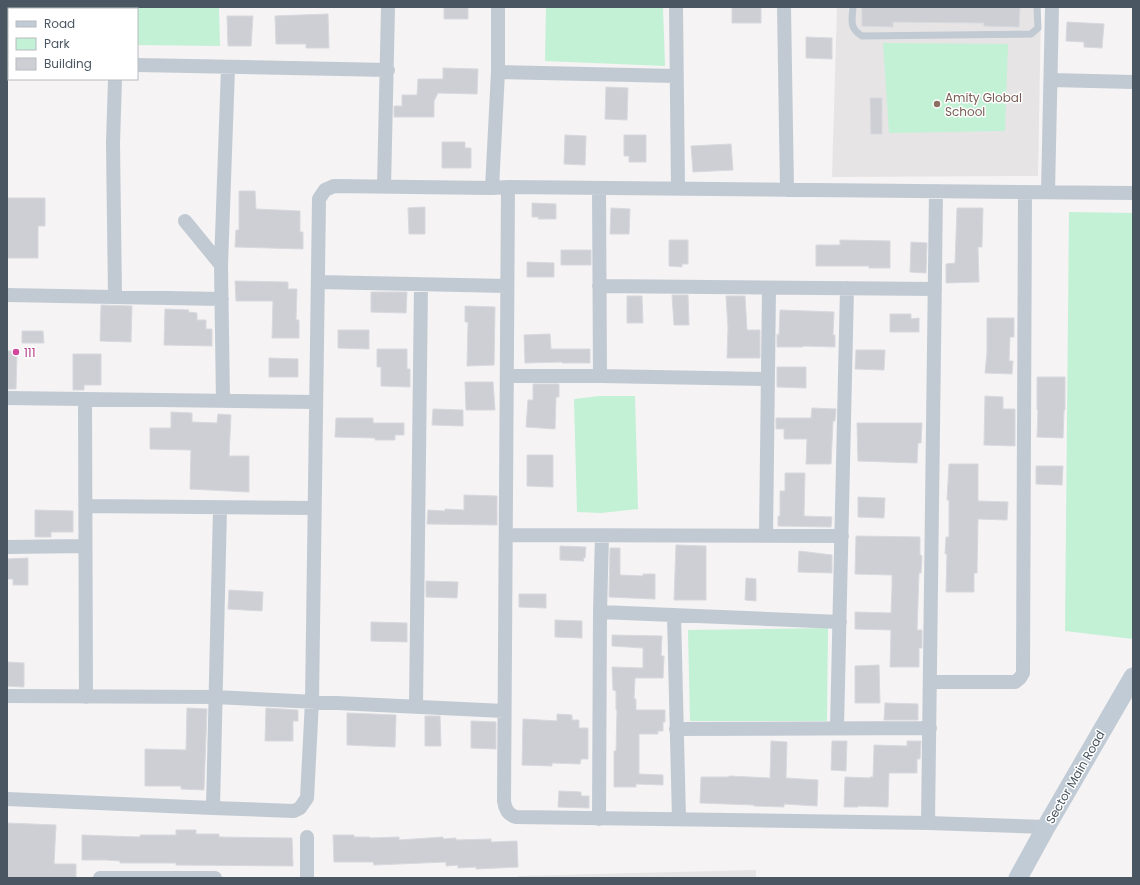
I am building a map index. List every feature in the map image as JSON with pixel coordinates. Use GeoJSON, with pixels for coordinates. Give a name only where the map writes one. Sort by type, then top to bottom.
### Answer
{"type":"FeatureCollection","features":[{"type":"Feature","properties":{"kind":"street"},"geometry":{"type":"LineString","coordinates":[[384,187],[388,70],[388,7]]}},
{"type":"Feature","properties":{"kind":"street"},"geometry":{"type":"LineString","coordinates":[[492,188],[498,72],[498,7]]}},
{"type":"Feature","properties":{"kind":"street"},"geometry":{"type":"LineString","coordinates":[[676,7],[678,188]]}},
{"type":"Feature","properties":{"kind":"street"},"geometry":{"type":"LineString","coordinates":[[784,7],[786,190]]}},
{"type":"Feature","properties":{"kind":"street"},"geometry":{"type":"LineString","coordinates":[[1048,192],[1052,7]]}},
{"type":"Feature","properties":{"kind":"street"},"geometry":{"type":"LineString","coordinates":[[138,64],[228,68],[388,70]]}},
{"type":"Feature","properties":{"kind":"street"},"geometry":{"type":"LineString","coordinates":[[223,401],[221,265],[228,68]]}},
{"type":"Feature","properties":{"kind":"street"},"geometry":{"type":"LineString","coordinates":[[498,72],[676,76]]}},
{"type":"Feature","properties":{"kind":"street"},"geometry":{"type":"LineString","coordinates":[[115,80],[113,143],[115,297]]}},
{"type":"Feature","properties":{"kind":"street"},"geometry":{"type":"LineString","coordinates":[[1051,80],[1133,82]]}},
{"type":"Feature","properties":{"kind":"street"},"geometry":{"type":"LineString","coordinates":[[7,799],[294,810],[304,804],[307,798],[312,701],[319,198],[325,190],[334,186],[1133,193]]}},
{"type":"Feature","properties":{"kind":"street"},"geometry":{"type":"LineString","coordinates":[[508,187],[504,711],[504,801],[505,809],[508,813],[516,817],[928,823],[1046,827]]}},
{"type":"Feature","properties":{"kind":"street"},"geometry":{"type":"LineString","coordinates":[[600,188],[600,376]]}},
{"type":"Feature","properties":{"kind":"street"},"geometry":{"type":"LineString","coordinates":[[928,823],[936,191]]}},
{"type":"Feature","properties":{"kind":"street"},"geometry":{"type":"LineString","coordinates":[[930,682],[1015,682],[1023,673],[1025,192]]}},
{"type":"Feature","properties":{"kind":"street"},"geometry":{"type":"LineString","coordinates":[[185,221],[221,265]]}},
{"type":"Feature","properties":{"kind":"street"},"geometry":{"type":"LineString","coordinates":[[318,282],[508,286]]}},
{"type":"Feature","properties":{"kind":"street"},"geometry":{"type":"LineString","coordinates":[[416,706],[421,285]]}},
{"type":"Feature","properties":{"kind":"street"},"geometry":{"type":"LineString","coordinates":[[599,286],[934,289]]}},
{"type":"Feature","properties":{"kind":"street"},"geometry":{"type":"LineString","coordinates":[[766,536],[769,288]]}},
{"type":"Feature","properties":{"kind":"street"},"geometry":{"type":"LineString","coordinates":[[837,728],[847,288]]}},
{"type":"Feature","properties":{"kind":"street"},"geometry":{"type":"LineString","coordinates":[[7,295],[222,299]]}},
{"type":"Feature","properties":{"kind":"street"},"geometry":{"type":"LineString","coordinates":[[507,376],[768,379]]}},
{"type":"Feature","properties":{"kind":"street"},"geometry":{"type":"LineString","coordinates":[[7,398],[316,402]]}},
{"type":"Feature","properties":{"kind":"street"},"geometry":{"type":"LineString","coordinates":[[85,399],[86,697]]}},
{"type":"Feature","properties":{"kind":"street"},"geometry":{"type":"LineString","coordinates":[[86,506],[314,508]]}},
{"type":"Feature","properties":{"kind":"street"},"geometry":{"type":"LineString","coordinates":[[213,808],[220,508]]}},
{"type":"Feature","properties":{"kind":"street"},"geometry":{"type":"LineString","coordinates":[[506,536],[842,536]]}},
{"type":"Feature","properties":{"kind":"street"},"geometry":{"type":"LineString","coordinates":[[599,819],[602,536]]}},
{"type":"Feature","properties":{"kind":"street"},"geometry":{"type":"LineString","coordinates":[[7,548],[85,546]]}},
{"type":"Feature","properties":{"kind":"street"},"geometry":{"type":"LineString","coordinates":[[600,612],[840,622]]}},
{"type":"Feature","properties":{"kind":"street"},"geometry":{"type":"LineString","coordinates":[[674,615],[679,819]]}},
{"type":"Feature","properties":{"kind":"street","name":"Sector Main Road"},"geometry":{"type":"LineString","coordinates":[[1018,878],[1133,677]]}},
{"type":"Feature","properties":{"kind":"street"},"geometry":{"type":"LineString","coordinates":[[7,696],[215,697],[504,711]]}},
{"type":"Feature","properties":{"kind":"street"},"geometry":{"type":"LineString","coordinates":[[676,729],[930,728]]}},
{"type":"Feature","properties":{"kind":"street"},"geometry":{"type":"LineString","coordinates":[[306,878],[307,837]]}},
{"type":"Feature","properties":{"kind":"street"},"geometry":{"type":"LineString","coordinates":[[100,878],[215,878]]}},
{"type":"Feature","properties":{"kind":"lane"},"geometry":{"type":"LineString","coordinates":[[853,7],[852,26],[857,33],[862,36],[1031,34],[1038,28],[1037,7]]}},
{"type":"Feature","properties":{"kind":"shaded area","name":"Amity Global School"},"geometry":{"type":"Polygon","coordinates":[[[837,7],[1041,7],[1038,176],[832,177],[837,7]]]}},
{"type":"Feature","properties":{"kind":"shaded area"},"geometry":{"type":"Polygon","coordinates":[[[756,870],[756,878],[518,878],[518,876],[756,870]]]}},
{"type":"Feature","properties":{"kind":"green space"},"geometry":{"type":"Polygon","coordinates":[[[219,7],[220,46],[138,45],[138,8],[132,8],[219,7]]]}},
{"type":"Feature","properties":{"kind":"green space"},"geometry":{"type":"Polygon","coordinates":[[[546,7],[663,7],[665,66],[545,61],[546,7]]]}},
{"type":"Feature","properties":{"kind":"green space"},"geometry":{"type":"Polygon","coordinates":[[[883,43],[1008,44],[1005,131],[889,133],[883,43]]]}},
{"type":"Feature","properties":{"kind":"green space"},"geometry":{"type":"Polygon","coordinates":[[[1069,212],[1133,213],[1133,639],[1065,631],[1069,212]]]}},
{"type":"Feature","properties":{"kind":"green space"},"geometry":{"type":"Polygon","coordinates":[[[600,396],[635,396],[638,509],[601,513],[577,512],[574,399],[600,396]]]}},
{"type":"Feature","properties":{"kind":"green space"},"geometry":{"type":"Polygon","coordinates":[[[828,628],[827,721],[690,721],[688,630],[828,628]]]}},
{"type":"Feature","properties":{"kind":"building"},"geometry":{"type":"Polygon","coordinates":[[[444,7],[468,7],[468,19],[444,19],[444,7]]]}},
{"type":"Feature","properties":{"kind":"building"},"geometry":{"type":"Polygon","coordinates":[[[732,7],[761,7],[761,23],[732,23],[732,7]]]}},
{"type":"Feature","properties":{"kind":"building"},"geometry":{"type":"Polygon","coordinates":[[[862,7],[1020,7],[1019,27],[984,26],[984,23],[893,22],[893,27],[862,26],[862,7]]]}},
{"type":"Feature","properties":{"kind":"building"},"geometry":{"type":"Polygon","coordinates":[[[328,14],[329,48],[306,48],[306,44],[276,44],[275,16],[328,14]]]}},
{"type":"Feature","properties":{"kind":"building"},"geometry":{"type":"Polygon","coordinates":[[[227,16],[253,16],[251,46],[228,46],[227,16]]]}},
{"type":"Feature","properties":{"kind":"building"},"geometry":{"type":"Polygon","coordinates":[[[1067,22],[1104,24],[1102,48],[1084,47],[1084,42],[1066,41],[1067,22]]]}},
{"type":"Feature","properties":{"kind":"building"},"geometry":{"type":"Polygon","coordinates":[[[806,37],[832,38],[832,59],[806,58],[806,37]]]}},
{"type":"Feature","properties":{"kind":"building"},"geometry":{"type":"Polygon","coordinates":[[[443,68],[478,69],[477,94],[438,93],[434,101],[434,117],[394,117],[394,106],[402,106],[402,95],[417,95],[418,79],[443,79],[443,68]]]}},
{"type":"Feature","properties":{"kind":"building"},"geometry":{"type":"Polygon","coordinates":[[[606,87],[628,88],[627,120],[605,119],[606,87]]]}},
{"type":"Feature","properties":{"kind":"building"},"geometry":{"type":"Polygon","coordinates":[[[870,98],[882,98],[882,134],[871,134],[870,98]]]}},
{"type":"Feature","properties":{"kind":"building"},"geometry":{"type":"Polygon","coordinates":[[[565,135],[586,136],[585,165],[564,164],[565,135]]]}},
{"type":"Feature","properties":{"kind":"building"},"geometry":{"type":"Polygon","coordinates":[[[624,135],[646,135],[646,162],[629,162],[629,156],[624,156],[624,135]]]}},
{"type":"Feature","properties":{"kind":"building"},"geometry":{"type":"Polygon","coordinates":[[[442,142],[465,142],[465,148],[471,148],[471,168],[442,168],[442,142]]]}},
{"type":"Feature","properties":{"kind":"building"},"geometry":{"type":"Polygon","coordinates":[[[731,144],[733,170],[693,172],[691,146],[731,144]]]}},
{"type":"Feature","properties":{"kind":"building"},"geometry":{"type":"Polygon","coordinates":[[[239,191],[255,191],[256,209],[300,211],[300,232],[303,232],[303,249],[235,247],[236,230],[239,230],[239,191]]]}},
{"type":"Feature","properties":{"kind":"building"},"geometry":{"type":"Polygon","coordinates":[[[7,198],[45,198],[45,226],[38,226],[38,258],[7,258],[7,198]]]}},
{"type":"Feature","properties":{"kind":"building"},"geometry":{"type":"Polygon","coordinates":[[[532,203],[556,204],[556,219],[538,219],[539,217],[532,217],[532,203]]]}},
{"type":"Feature","properties":{"kind":"building"},"geometry":{"type":"Polygon","coordinates":[[[425,207],[425,234],[409,234],[408,208],[425,207]]]}},
{"type":"Feature","properties":{"kind":"building"},"geometry":{"type":"Polygon","coordinates":[[[611,208],[630,209],[629,234],[610,234],[611,208]]]}},
{"type":"Feature","properties":{"kind":"building"},"geometry":{"type":"Polygon","coordinates":[[[957,208],[983,208],[982,247],[978,247],[979,282],[946,283],[946,264],[955,263],[957,208]]]}},
{"type":"Feature","properties":{"kind":"building"},"geometry":{"type":"Polygon","coordinates":[[[669,240],[688,240],[688,264],[682,264],[682,267],[669,266],[669,240]]]}},
{"type":"Feature","properties":{"kind":"building"},"geometry":{"type":"Polygon","coordinates":[[[840,240],[890,241],[890,268],[869,268],[869,266],[816,266],[816,245],[840,245],[840,240]]]}},
{"type":"Feature","properties":{"kind":"building"},"geometry":{"type":"Polygon","coordinates":[[[911,242],[927,243],[926,273],[910,272],[911,242]]]}},
{"type":"Feature","properties":{"kind":"building"},"geometry":{"type":"Polygon","coordinates":[[[561,250],[591,250],[591,265],[561,265],[561,250]]]}},
{"type":"Feature","properties":{"kind":"building"},"geometry":{"type":"Polygon","coordinates":[[[527,262],[554,263],[554,277],[527,277],[527,262]]]}},
{"type":"Feature","properties":{"kind":"building"},"geometry":{"type":"Polygon","coordinates":[[[235,281],[288,282],[288,289],[297,289],[296,320],[299,320],[299,338],[272,338],[273,301],[236,301],[235,281]]]}},
{"type":"Feature","properties":{"kind":"building"},"geometry":{"type":"Polygon","coordinates":[[[371,292],[407,292],[406,313],[371,312],[371,292]]]}},
{"type":"Feature","properties":{"kind":"building"},"geometry":{"type":"Polygon","coordinates":[[[672,295],[688,295],[689,325],[674,325],[672,295]]]}},
{"type":"Feature","properties":{"kind":"building"},"geometry":{"type":"Polygon","coordinates":[[[627,296],[642,296],[643,323],[627,323],[627,296]]]}},
{"type":"Feature","properties":{"kind":"building"},"geometry":{"type":"Polygon","coordinates":[[[726,296],[745,296],[747,330],[760,330],[760,358],[727,358],[728,328],[726,296]]]}},
{"type":"Feature","properties":{"kind":"building"},"geometry":{"type":"Polygon","coordinates":[[[101,305],[132,306],[131,342],[100,341],[101,305]]]}},
{"type":"Feature","properties":{"kind":"building"},"geometry":{"type":"Polygon","coordinates":[[[465,306],[495,307],[494,365],[467,366],[468,322],[465,322],[465,306]]]}},
{"type":"Feature","properties":{"kind":"building"},"geometry":{"type":"Polygon","coordinates":[[[165,309],[189,310],[188,312],[197,313],[197,320],[206,320],[206,329],[212,329],[212,346],[164,345],[165,309]]]}},
{"type":"Feature","properties":{"kind":"building"},"geometry":{"type":"Polygon","coordinates":[[[780,310],[834,312],[833,335],[835,335],[835,347],[777,347],[780,310]]]}},
{"type":"Feature","properties":{"kind":"building"},"geometry":{"type":"Polygon","coordinates":[[[890,314],[911,314],[911,319],[919,318],[919,332],[890,332],[890,314]]]}},
{"type":"Feature","properties":{"kind":"building"},"geometry":{"type":"Polygon","coordinates":[[[987,318],[1014,318],[1014,337],[1010,337],[1009,361],[1013,361],[1012,374],[985,373],[987,353],[987,318]]]}},
{"type":"Feature","properties":{"kind":"building"},"geometry":{"type":"Polygon","coordinates":[[[338,330],[369,330],[369,349],[338,348],[338,330]]]}},
{"type":"Feature","properties":{"kind":"building"},"geometry":{"type":"Polygon","coordinates":[[[22,331],[43,331],[44,343],[22,343],[22,331]]]}},
{"type":"Feature","properties":{"kind":"building"},"geometry":{"type":"Polygon","coordinates":[[[550,334],[551,349],[590,349],[590,363],[525,363],[524,335],[550,334]]]}},
{"type":"Feature","properties":{"kind":"building"},"geometry":{"type":"Polygon","coordinates":[[[377,349],[407,349],[407,369],[410,369],[410,387],[381,386],[381,367],[377,367],[377,349]]]}},
{"type":"Feature","properties":{"kind":"building"},"geometry":{"type":"Polygon","coordinates":[[[856,350],[885,350],[884,370],[855,369],[856,350]]]}},
{"type":"Feature","properties":{"kind":"building"},"geometry":{"type":"Polygon","coordinates":[[[7,351],[17,351],[16,389],[7,389],[7,351]]]}},
{"type":"Feature","properties":{"kind":"building"},"geometry":{"type":"Polygon","coordinates":[[[73,354],[101,354],[101,385],[84,385],[84,390],[73,390],[73,354]]]}},
{"type":"Feature","properties":{"kind":"building"},"geometry":{"type":"Polygon","coordinates":[[[269,358],[298,359],[298,377],[269,377],[269,358]]]}},
{"type":"Feature","properties":{"kind":"building"},"geometry":{"type":"Polygon","coordinates":[[[777,367],[806,367],[806,388],[777,387],[777,367]]]}},
{"type":"Feature","properties":{"kind":"building"},"geometry":{"type":"Polygon","coordinates":[[[1037,377],[1065,377],[1063,438],[1037,437],[1037,377]]]}},
{"type":"Feature","properties":{"kind":"building"},"geometry":{"type":"Polygon","coordinates":[[[465,382],[493,382],[495,410],[466,410],[465,382]]]}},
{"type":"Feature","properties":{"kind":"building"},"geometry":{"type":"Polygon","coordinates":[[[533,384],[559,384],[559,397],[556,397],[555,429],[526,427],[528,400],[533,400],[533,384]]]}},
{"type":"Feature","properties":{"kind":"building"},"geometry":{"type":"Polygon","coordinates":[[[985,396],[1003,397],[1003,409],[1015,409],[1015,446],[984,445],[985,396]]]}},
{"type":"Feature","properties":{"kind":"building"},"geometry":{"type":"Polygon","coordinates":[[[812,408],[836,409],[835,421],[833,421],[831,464],[806,464],[807,439],[784,439],[784,429],[776,429],[776,418],[811,418],[812,408]]]}},
{"type":"Feature","properties":{"kind":"building"},"geometry":{"type":"Polygon","coordinates":[[[433,409],[463,410],[463,426],[432,425],[433,409]]]}},
{"type":"Feature","properties":{"kind":"building"},"geometry":{"type":"Polygon","coordinates":[[[171,412],[192,413],[192,422],[217,423],[218,414],[231,415],[229,456],[249,456],[249,492],[190,489],[191,450],[150,449],[150,428],[171,428],[171,412]]]}},
{"type":"Feature","properties":{"kind":"building"},"geometry":{"type":"Polygon","coordinates":[[[336,418],[373,418],[373,423],[404,423],[404,435],[395,435],[395,440],[335,437],[336,418]]]}},
{"type":"Feature","properties":{"kind":"building"},"geometry":{"type":"Polygon","coordinates":[[[857,423],[922,423],[921,443],[918,443],[917,463],[858,461],[857,423]]]}},
{"type":"Feature","properties":{"kind":"building"},"geometry":{"type":"Polygon","coordinates":[[[527,455],[553,455],[553,487],[527,486],[527,455]]]}},
{"type":"Feature","properties":{"kind":"building"},"geometry":{"type":"Polygon","coordinates":[[[949,464],[978,464],[978,501],[1008,502],[1007,520],[978,519],[977,573],[974,573],[974,592],[946,592],[947,554],[945,554],[946,537],[949,537],[949,500],[947,500],[949,464]]]}},
{"type":"Feature","properties":{"kind":"building"},"geometry":{"type":"Polygon","coordinates":[[[1036,466],[1063,466],[1062,485],[1036,484],[1036,466]]]}},
{"type":"Feature","properties":{"kind":"building"},"geometry":{"type":"Polygon","coordinates":[[[785,473],[805,473],[804,516],[832,517],[831,527],[778,526],[778,516],[780,516],[780,491],[785,491],[785,473]]]}},
{"type":"Feature","properties":{"kind":"building"},"geometry":{"type":"Polygon","coordinates":[[[464,495],[497,496],[497,525],[427,524],[428,510],[464,510],[464,495]]]}},
{"type":"Feature","properties":{"kind":"building"},"geometry":{"type":"Polygon","coordinates":[[[858,497],[885,498],[884,518],[858,517],[858,497]]]}},
{"type":"Feature","properties":{"kind":"building"},"geometry":{"type":"Polygon","coordinates":[[[35,510],[73,511],[73,532],[51,532],[51,537],[35,537],[35,510]]]}},
{"type":"Feature","properties":{"kind":"building"},"geometry":{"type":"Polygon","coordinates":[[[856,536],[920,537],[920,555],[922,556],[921,573],[919,573],[917,630],[922,630],[922,648],[919,648],[919,667],[890,667],[891,630],[855,629],[855,612],[891,613],[892,588],[892,575],[855,574],[856,536]]]}},
{"type":"Feature","properties":{"kind":"building"},"geometry":{"type":"Polygon","coordinates":[[[676,545],[706,546],[706,600],[674,600],[676,545]]]}},
{"type":"Feature","properties":{"kind":"building"},"geometry":{"type":"Polygon","coordinates":[[[560,546],[586,547],[585,558],[583,558],[584,561],[560,560],[560,546]]]}},
{"type":"Feature","properties":{"kind":"building"},"geometry":{"type":"Polygon","coordinates":[[[610,548],[620,548],[620,575],[643,576],[643,574],[655,574],[655,599],[609,597],[610,548]]]}},
{"type":"Feature","properties":{"kind":"building"},"geometry":{"type":"Polygon","coordinates":[[[799,551],[832,555],[832,573],[798,572],[799,551]]]}},
{"type":"Feature","properties":{"kind":"building"},"geometry":{"type":"Polygon","coordinates":[[[28,558],[28,585],[13,585],[13,579],[7,579],[7,559],[28,558]]]}},
{"type":"Feature","properties":{"kind":"building"},"geometry":{"type":"Polygon","coordinates":[[[746,578],[756,579],[756,601],[745,600],[746,578]]]}},
{"type":"Feature","properties":{"kind":"building"},"geometry":{"type":"Polygon","coordinates":[[[426,581],[458,582],[457,598],[426,597],[426,581]]]}},
{"type":"Feature","properties":{"kind":"building"},"geometry":{"type":"Polygon","coordinates":[[[229,590],[263,592],[262,611],[228,609],[229,590]]]}},
{"type":"Feature","properties":{"kind":"building"},"geometry":{"type":"Polygon","coordinates":[[[519,594],[546,594],[546,608],[519,607],[519,594]]]}},
{"type":"Feature","properties":{"kind":"building"},"geometry":{"type":"Polygon","coordinates":[[[555,620],[582,621],[582,638],[555,637],[555,620]]]}},
{"type":"Feature","properties":{"kind":"building"},"geometry":{"type":"Polygon","coordinates":[[[371,622],[407,623],[407,642],[371,641],[371,622]]]}},
{"type":"Feature","properties":{"kind":"building"},"geometry":{"type":"Polygon","coordinates":[[[612,635],[662,636],[661,656],[664,656],[663,678],[635,678],[634,699],[636,699],[636,710],[665,710],[663,731],[658,731],[658,734],[639,734],[639,774],[663,775],[663,785],[636,784],[636,787],[614,787],[614,751],[616,751],[617,710],[616,691],[613,690],[612,667],[643,668],[643,648],[612,646],[612,635]]]}},
{"type":"Feature","properties":{"kind":"building"},"geometry":{"type":"Polygon","coordinates":[[[7,662],[24,663],[24,687],[7,686],[7,662]]]}},
{"type":"Feature","properties":{"kind":"building"},"geometry":{"type":"Polygon","coordinates":[[[879,665],[880,703],[855,703],[855,666],[879,665]]]}},
{"type":"Feature","properties":{"kind":"building"},"geometry":{"type":"Polygon","coordinates":[[[885,703],[918,704],[918,720],[884,720],[885,703]]]}},
{"type":"Feature","properties":{"kind":"building"},"geometry":{"type":"Polygon","coordinates":[[[187,708],[207,709],[204,790],[181,789],[181,786],[145,786],[145,749],[186,750],[187,708]]]}},
{"type":"Feature","properties":{"kind":"building"},"geometry":{"type":"Polygon","coordinates":[[[266,708],[298,710],[298,721],[293,721],[293,741],[265,741],[266,708]]]}},
{"type":"Feature","properties":{"kind":"building"},"geometry":{"type":"Polygon","coordinates":[[[347,713],[396,715],[395,747],[347,745],[347,713]]]}},
{"type":"Feature","properties":{"kind":"building"},"geometry":{"type":"Polygon","coordinates":[[[557,714],[572,715],[572,720],[579,720],[579,728],[588,728],[588,759],[581,759],[580,764],[552,763],[552,766],[522,765],[523,719],[557,721],[557,714]]]}},
{"type":"Feature","properties":{"kind":"building"},"geometry":{"type":"Polygon","coordinates":[[[425,716],[440,716],[441,746],[425,746],[425,716]]]}},
{"type":"Feature","properties":{"kind":"building"},"geometry":{"type":"Polygon","coordinates":[[[471,721],[496,722],[496,749],[471,748],[471,721]]]}},
{"type":"Feature","properties":{"kind":"building"},"geometry":{"type":"Polygon","coordinates":[[[771,741],[787,742],[786,778],[818,780],[817,806],[784,804],[784,807],[700,803],[701,777],[729,776],[770,778],[771,741]]]}},
{"type":"Feature","properties":{"kind":"building"},"geometry":{"type":"Polygon","coordinates":[[[832,741],[847,741],[846,771],[831,770],[832,741]]]}},
{"type":"Feature","properties":{"kind":"building"},"geometry":{"type":"Polygon","coordinates":[[[907,741],[921,741],[920,759],[917,759],[917,773],[889,773],[888,807],[844,807],[845,777],[873,777],[874,745],[907,746],[907,741]]]}},
{"type":"Feature","properties":{"kind":"building"},"geometry":{"type":"Polygon","coordinates":[[[559,791],[581,792],[581,796],[589,796],[589,808],[558,807],[559,791]]]}},
{"type":"Feature","properties":{"kind":"building"},"geometry":{"type":"Polygon","coordinates":[[[7,823],[56,825],[54,864],[76,864],[76,878],[7,878],[7,823]]]}},
{"type":"Feature","properties":{"kind":"building"},"geometry":{"type":"Polygon","coordinates":[[[176,830],[196,830],[196,834],[219,834],[219,837],[292,838],[293,866],[176,865],[176,863],[120,863],[120,861],[82,860],[82,835],[140,837],[140,835],[176,835],[176,830]]]}},
{"type":"Feature","properties":{"kind":"building"},"geometry":{"type":"Polygon","coordinates":[[[333,835],[354,835],[354,837],[370,838],[399,837],[399,840],[443,837],[443,839],[456,838],[456,840],[491,839],[491,842],[517,841],[518,867],[476,869],[476,867],[458,868],[458,865],[446,866],[446,862],[374,865],[373,862],[334,862],[333,835]]]}},
{"type":"Feature","properties":{"kind":"place","name":"Amity Global School"},"geometry":{"type":"Point","coordinates":[937,104]}},
{"type":"Feature","properties":{"kind":"place","name":"111"},"geometry":{"type":"Point","coordinates":[16,352]}}]}
